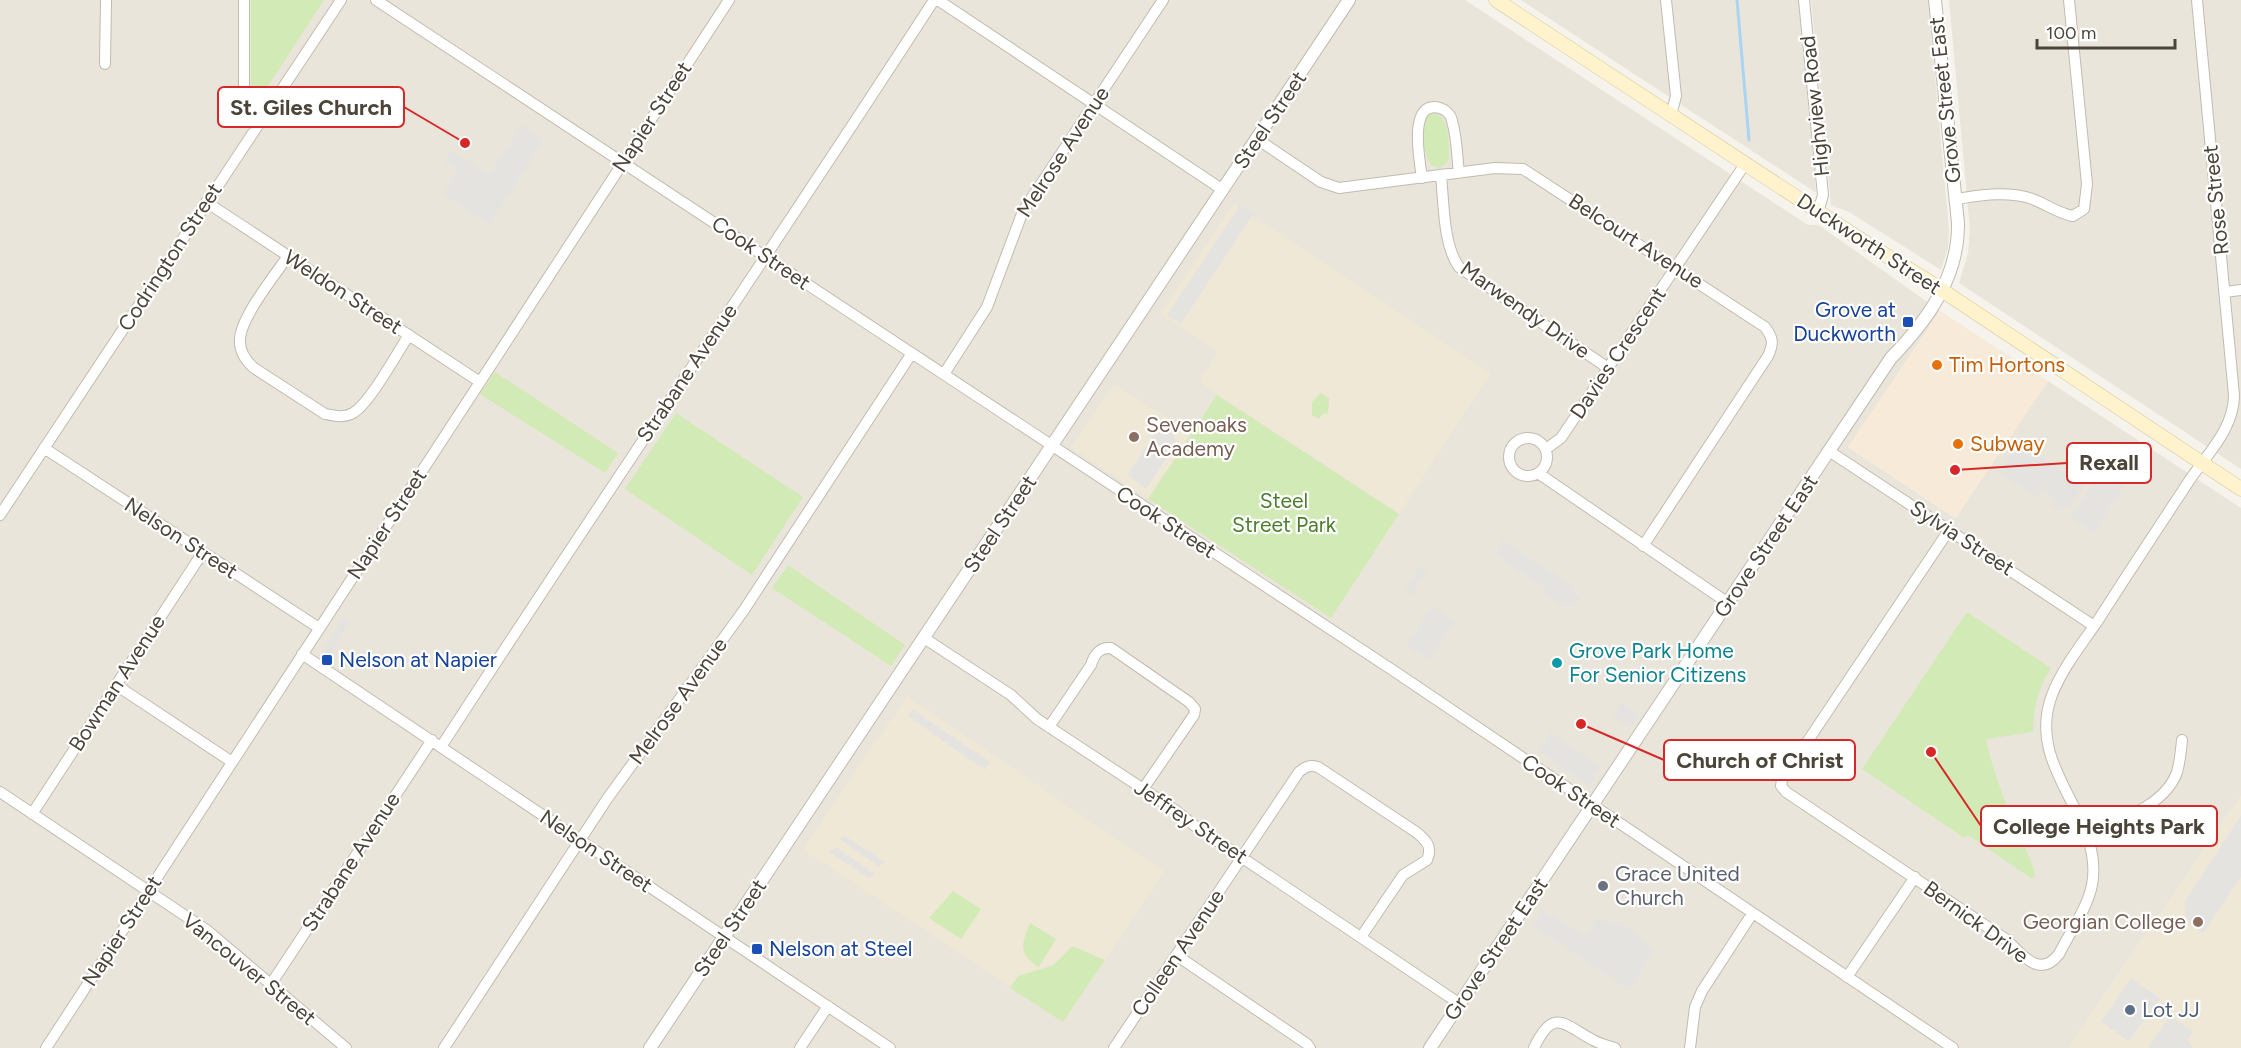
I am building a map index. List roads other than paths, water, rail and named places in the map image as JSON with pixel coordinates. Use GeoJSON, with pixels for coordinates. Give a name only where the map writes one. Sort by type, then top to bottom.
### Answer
{"type":"FeatureCollection","features":[{"type":"Feature","properties":{"kind":"main road","name":"Duckworth Street"},"geometry":{"type":"LineString","coordinates":[[1496,0],[2241,489]]}},
{"type":"Feature","properties":{"kind":"street"},"geometry":{"type":"LineString","coordinates":[[105,64],[106,0]]}},
{"type":"Feature","properties":{"kind":"street"},"geometry":{"type":"LineString","coordinates":[[244,0],[244,119],[256,126]]}},
{"type":"Feature","properties":{"kind":"street","name":"Codrington Street"},"geometry":{"type":"LineString","coordinates":[[0,515],[341,0]]}},
{"type":"Feature","properties":{"kind":"street","name":"Cook Street"},"geometry":{"type":"LineString","coordinates":[[376,0],[623,161],[1593,805],[1953,1048]]}},
{"type":"Feature","properties":{"kind":"street","name":"Napier Street"},"geometry":{"type":"LineString","coordinates":[[45,1048],[729,0]]}},
{"type":"Feature","properties":{"kind":"street"},"geometry":{"type":"LineString","coordinates":[[936,0],[1223,190]]}},
{"type":"Feature","properties":{"kind":"street","name":"Strabane Avenue"},"geometry":{"type":"LineString","coordinates":[[271,984],[625,465],[936,0]]}},
{"type":"Feature","properties":{"kind":"street","name":"Melrose Avenue"},"geometry":{"type":"LineString","coordinates":[[944,374],[987,307],[1023,211],[1163,0]]}},
{"type":"Feature","properties":{"kind":"street","name":"Steel Street"},"geometry":{"type":"LineString","coordinates":[[650,1048],[1349,0]]}},
{"type":"Feature","properties":{"kind":"street"},"geometry":{"type":"LineString","coordinates":[[1666,0],[1676,96],[1671,115]]}},
{"type":"Feature","properties":{"kind":"street","name":"Highview Road"},"geometry":{"type":"LineString","coordinates":[[1804,0],[1824,195],[1818,212]]}},
{"type":"Feature","properties":{"kind":"street","name":"Grove Street East"},"geometry":{"type":"LineString","coordinates":[[1430,1048],[1829,451],[1892,358],[1912,335],[1950,274],[1957,247],[1958,223],[1935,0]]}},
{"type":"Feature","properties":{"kind":"street"},"geometry":{"type":"LineString","coordinates":[[1955,199],[2014,194],[2036,200],[2067,215],[2073,216],[2084,209],[2087,184],[2069,0]]}},
{"type":"Feature","properties":{"kind":"street","name":"Rose Street"},"geometry":{"type":"LineString","coordinates":[[2197,0],[2234,395],[2233,412],[2228,425],[2202,463]]}},
{"type":"Feature","properties":{"kind":"street"},"geometry":{"type":"LineString","coordinates":[[1422,178],[1418,122],[1423,112],[1430,108],[1440,108],[1447,112],[1452,120],[1459,173]]}},
{"type":"Feature","properties":{"kind":"street","name":"Belcourt Avenue"},"geometry":{"type":"LineString","coordinates":[[1257,140],[1321,182],[1339,188],[1514,168],[1531,172],[1765,327],[1773,342],[1768,356],[1643,546]]}},
{"type":"Feature","properties":{"kind":"street","name":"Davies Crescent"},"geometry":{"type":"LineString","coordinates":[[1538,473],[1545,465],[1546,449],[1561,438],[1745,164]]}},
{"type":"Feature","properties":{"kind":"street","name":"Marwendy Drive"},"geometry":{"type":"LineString","coordinates":[[1441,176],[1448,243],[1458,267],[1608,368]]}},
{"type":"Feature","properties":{"kind":"street","name":"Weldon Street"},"geometry":{"type":"LineString","coordinates":[[206,202],[480,382]]}},
{"type":"Feature","properties":{"kind":"street"},"geometry":{"type":"LineString","coordinates":[[288,256],[258,300],[244,324],[240,337],[241,349],[246,360],[263,374],[325,414],[339,416],[351,414],[364,402],[409,335]]}},
{"type":"Feature","properties":{"kind":"street"},"geometry":{"type":"LineString","coordinates":[[2225,292],[2241,290]]}},
{"type":"Feature","properties":{"kind":"street","name":"Melrose Avenue"},"geometry":{"type":"LineString","coordinates":[[444,1048],[627,770],[744,610],[912,353]]}},
{"type":"Feature","properties":{"kind":"street"},"geometry":{"type":"LineString","coordinates":[[1546,449],[1537,439],[1524,438],[1513,445],[1509,457],[1514,469],[1525,476],[1538,473],[1728,603]]}},
{"type":"Feature","properties":{"kind":"street","name":"Nelson Street"},"geometry":{"type":"LineString","coordinates":[[44,448],[319,628]]}},
{"type":"Feature","properties":{"kind":"street","name":"Sylvia Street"},"geometry":{"type":"LineString","coordinates":[[1829,451],[2094,626]]}},
{"type":"Feature","properties":{"kind":"street","name":"Bernick Drive"},"geometry":{"type":"LineString","coordinates":[[1949,530],[1781,779],[1781,786],[1786,792],[2007,940],[2031,963],[2046,966],[2059,954],[2087,900],[2092,885],[2093,865],[2087,834],[2054,769],[2046,730],[2048,708],[2056,686],[2202,463]]}},
{"type":"Feature","properties":{"kind":"street","name":"Bowman Avenue"},"geometry":{"type":"LineString","coordinates":[[32,814],[202,552]]}},
{"type":"Feature","properties":{"kind":"street","name":"Jeffrey Street"},"geometry":{"type":"LineString","coordinates":[[924,638],[1011,695],[1049,727],[1460,1004]]}},
{"type":"Feature","properties":{"kind":"street"},"geometry":{"type":"LineString","coordinates":[[1049,727],[1098,651],[1111,648],[1189,702],[1195,710],[1194,715],[1143,789]]}},
{"type":"Feature","properties":{"kind":"street","name":"Nelson Street"},"geometry":{"type":"LineString","coordinates":[[302,654],[890,1048]]}},
{"type":"Feature","properties":{"kind":"street"},"geometry":{"type":"LineString","coordinates":[[116,685],[232,762]]}},
{"type":"Feature","properties":{"kind":"street"},"geometry":{"type":"LineString","coordinates":[[2087,834],[2141,809],[2167,789],[2177,773],[2182,740]]}},
{"type":"Feature","properties":{"kind":"street","name":"Colleen Avenue"},"geometry":{"type":"LineString","coordinates":[[1114,1048],[1299,772],[1311,765],[1342,783],[1428,843],[1430,851],[1427,860],[1403,875],[1361,937]]}},
{"type":"Feature","properties":{"kind":"street","name":"Vancouver Street"},"geometry":{"type":"LineString","coordinates":[[0,792],[208,931],[346,1048]]}},
{"type":"Feature","properties":{"kind":"street"},"geometry":{"type":"LineString","coordinates":[[1847,977],[1915,878]]}},
{"type":"Feature","properties":{"kind":"street"},"geometry":{"type":"LineString","coordinates":[[1690,1048],[1695,1007],[1702,991],[1752,914]]}},
{"type":"Feature","properties":{"kind":"street"},"geometry":{"type":"LineString","coordinates":[[1176,955],[1310,1048]]}},
{"type":"Feature","properties":{"kind":"street"},"geometry":{"type":"LineString","coordinates":[[800,1048],[828,1006]]}},
{"type":"Feature","properties":{"kind":"street"},"geometry":{"type":"LineString","coordinates":[[1534,1048],[1543,1031],[1557,1022],[1570,1025],[1592,1040],[1615,1048]]}},
{"type":"Feature","properties":{"kind":"waterway"},"geometry":{"type":"LineString","coordinates":[[1737,0],[1749,140]]}},
{"type":"Feature","properties":{"kind":"place","name":"St. Giles Church"},"geometry":{"type":"Point","coordinates":[465,143]}},
{"type":"Feature","properties":{"kind":"place","name":"Grove at Duckworth"},"geometry":{"type":"Point","coordinates":[1908,322]}},
{"type":"Feature","properties":{"kind":"place","name":"Tim Hortons"},"geometry":{"type":"Point","coordinates":[1937,365]}},
{"type":"Feature","properties":{"kind":"place","name":"Sevenoaks Academy"},"geometry":{"type":"Point","coordinates":[1134,437]}},
{"type":"Feature","properties":{"kind":"place","name":"Subway"},"geometry":{"type":"Point","coordinates":[1958,444]}},
{"type":"Feature","properties":{"kind":"place","name":"Rexall"},"geometry":{"type":"Point","coordinates":[1955,470]}},
{"type":"Feature","properties":{"kind":"place","name":"Nelson at Napier"},"geometry":{"type":"Point","coordinates":[327,660]}},
{"type":"Feature","properties":{"kind":"place","name":"Grove Park Home For Senior Citizens"},"geometry":{"type":"Point","coordinates":[1557,663]}},
{"type":"Feature","properties":{"kind":"place","name":"Church of Christ"},"geometry":{"type":"Point","coordinates":[1581,724]}},
{"type":"Feature","properties":{"kind":"place","name":"College Heights Park"},"geometry":{"type":"Point","coordinates":[1931,752]}},
{"type":"Feature","properties":{"kind":"place","name":"Grace United Church"},"geometry":{"type":"Point","coordinates":[1603,886]}},
{"type":"Feature","properties":{"kind":"place","name":"Georgian College"},"geometry":{"type":"Point","coordinates":[2198,922]}},
{"type":"Feature","properties":{"kind":"place","name":"Nelson at Steel"},"geometry":{"type":"Point","coordinates":[757,949]}},
{"type":"Feature","properties":{"kind":"place","name":"Lot JJ"},"geometry":{"type":"Point","coordinates":[2130,1010]}},
{"type":"Feature","properties":{"kind":"park label","name":"Steel Street Park"},"geometry":{"type":"Point","coordinates":[1284,513]}}]}
